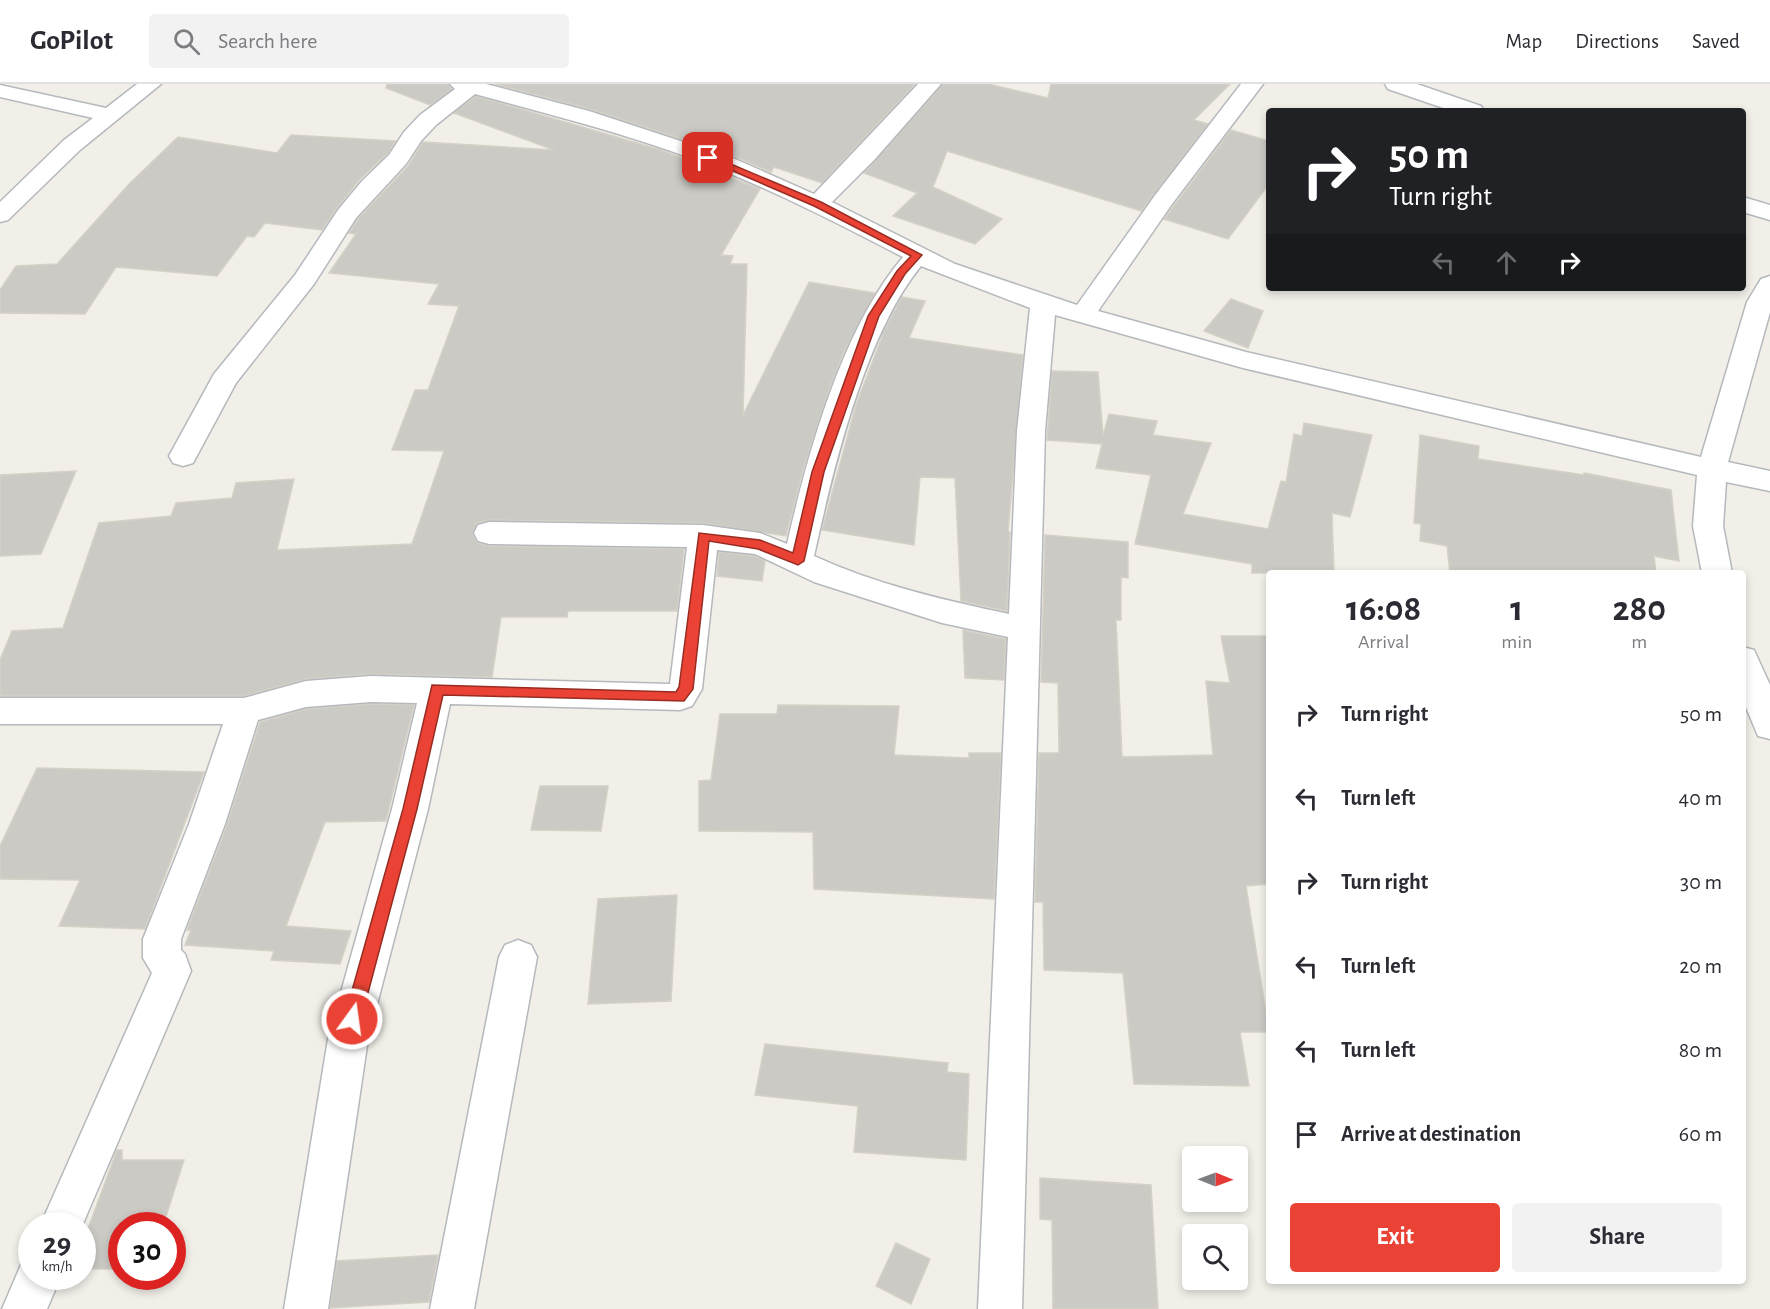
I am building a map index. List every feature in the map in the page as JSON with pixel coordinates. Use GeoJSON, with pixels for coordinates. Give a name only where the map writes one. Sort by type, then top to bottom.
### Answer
{"type":"FeatureCollection","features":[{"type":"Feature","properties":{"kind":"street"},"geometry":{"type":"LineString","coordinates":[[0,215],[32,182],[108,115],[150,84]]}},
{"type":"Feature","properties":{"kind":"street"},"geometry":{"type":"LineString","coordinates":[[817,204],[867,154],[930,84]]}},
{"type":"Feature","properties":{"kind":"street"},"geometry":{"type":"LineString","coordinates":[[1396,84],[1464,108]]}},
{"type":"Feature","properties":{"kind":"street"},"geometry":{"type":"LineString","coordinates":[[1083,315],[1164,199],[1248,85]]}},
{"type":"Feature","properties":{"kind":"street"},"geometry":{"type":"LineString","coordinates":[[183,456],[224,380],[305,279],[346,215],[370,186],[398,159],[412,137],[466,86],[503,89],[726,164],[817,204],[946,269],[1043,304],[1243,360],[1770,481]]}},
{"type":"Feature","properties":{"kind":"street"},"geometry":{"type":"LineString","coordinates":[[0,91],[108,115]]}},
{"type":"Feature","properties":{"kind":"street"},"geometry":{"type":"LineString","coordinates":[[1746,205],[1770,213]]}},
{"type":"Feature","properties":{"kind":"street"},"geometry":{"type":"LineString","coordinates":[[798,561],[818,472],[873,316],[900,273],[917,255]]}},
{"type":"Feature","properties":{"kind":"street"},"geometry":{"type":"LineString","coordinates":[[1716,570],[1708,526],[1712,469],[1760,302],[1770,284]]}},
{"type":"Feature","properties":{"kind":"street"},"geometry":{"type":"LineString","coordinates":[[1000,1309],[1030,431],[1043,304]]}},
{"type":"Feature","properties":{"kind":"street"},"geometry":{"type":"LineString","coordinates":[[489,533],[703,536],[760,544],[825,574],[942,611],[1024,629]]}},
{"type":"Feature","properties":{"kind":"street"},"geometry":{"type":"LineString","coordinates":[[0,711],[244,711],[306,694],[333,691],[437,689],[680,697],[686,689],[703,536]]}},
{"type":"Feature","properties":{"kind":"street"},"geometry":{"type":"LineString","coordinates":[[1746,666],[1770,726]]}},
{"type":"Feature","properties":{"kind":"street"},"geometry":{"type":"LineString","coordinates":[[306,1309],[348,1039],[410,809],[437,689]]}},
{"type":"Feature","properties":{"kind":"street"},"geometry":{"type":"LineString","coordinates":[[67,1212],[172,971],[172,966],[162,958],[162,939],[207,824],[244,711]]}},
{"type":"Feature","properties":{"kind":"street"},"geometry":{"type":"LineString","coordinates":[[452,1309],[518,957]]}},
{"type":"Feature","properties":{"kind":"street"},"geometry":{"type":"LineString","coordinates":[[24,1309],[33,1290]]}},
{"type":"Feature","properties":{"kind":"building"},"geometry":{"type":"Polygon","coordinates":[[[387,84],[448,84],[452,89],[430,105],[386,88],[387,84]]]}},
{"type":"Feature","properties":{"kind":"building"},"geometry":{"type":"Polygon","coordinates":[[[495,84],[915,84],[822,183],[774,167],[771,172],[736,157],[590,109],[495,84]]]}},
{"type":"Feature","properties":{"kind":"building"},"geometry":{"type":"Polygon","coordinates":[[[943,84],[988,84],[1048,98],[1051,84],[1230,84],[1194,120],[1208,124],[1141,211],[947,151],[933,187],[1002,219],[975,244],[893,216],[917,193],[864,173],[943,84]]]}},
{"type":"Feature","properties":{"kind":"building"},"geometry":{"type":"Polygon","coordinates":[[[476,96],[661,150],[760,189],[721,255],[733,256],[730,264],[747,264],[743,415],[809,282],[875,293],[843,354],[828,392],[803,470],[786,536],[703,523],[489,520],[477,523],[472,534],[477,543],[489,546],[684,549],[677,611],[568,611],[567,617],[501,617],[492,677],[371,674],[306,679],[244,696],[0,696],[0,660],[12,631],[63,628],[99,523],[171,516],[176,503],[232,498],[236,483],[294,479],[277,550],[412,544],[444,451],[392,450],[415,390],[428,390],[459,306],[428,304],[439,284],[329,273],[356,234],[349,233],[358,219],[408,166],[423,142],[554,150],[454,113],[476,96]]]}},
{"type":"Feature","properties":{"kind":"building"},"geometry":{"type":"Polygon","coordinates":[[[1231,130],[1266,140],[1266,188],[1228,239],[1164,219],[1231,130]]]}},
{"type":"Feature","properties":{"kind":"building"},"geometry":{"type":"Polygon","coordinates":[[[291,135],[396,141],[387,154],[360,179],[322,230],[265,223],[254,237],[247,236],[217,276],[116,267],[85,314],[0,313],[0,290],[16,266],[57,264],[130,183],[178,137],[277,153],[291,135]]]}},
{"type":"Feature","properties":{"kind":"building"},"geometry":{"type":"Polygon","coordinates":[[[902,297],[925,301],[909,338],[1023,355],[1008,532],[1010,532],[1007,611],[961,601],[955,478],[920,477],[914,545],[822,530],[856,405],[885,329],[902,297]]]}},
{"type":"Feature","properties":{"kind":"building"},"geometry":{"type":"Polygon","coordinates":[[[1231,299],[1263,311],[1248,348],[1204,331],[1231,299]]]}},
{"type":"Feature","properties":{"kind":"building"},"geometry":{"type":"Polygon","coordinates":[[[1052,371],[1098,372],[1103,436],[1109,414],[1157,421],[1153,435],[1211,443],[1183,514],[1268,529],[1281,481],[1286,482],[1294,434],[1302,436],[1304,423],[1372,435],[1350,517],[1332,513],[1334,570],[1266,570],[1266,573],[1252,573],[1252,564],[1135,544],[1151,475],[1096,468],[1102,444],[1047,440],[1052,371]]]}},
{"type":"Feature","properties":{"kind":"building"},"geometry":{"type":"Polygon","coordinates":[[[1420,435],[1479,446],[1478,459],[1584,475],[1584,473],[1671,490],[1679,561],[1654,556],[1656,570],[1450,570],[1447,546],[1420,541],[1421,524],[1414,523],[1420,435]]]}},
{"type":"Feature","properties":{"kind":"building"},"geometry":{"type":"Polygon","coordinates":[[[76,471],[41,554],[0,556],[0,475],[76,471]]]}},
{"type":"Feature","properties":{"kind":"building"},"geometry":{"type":"Polygon","coordinates":[[[1045,535],[1128,542],[1128,578],[1121,577],[1121,620],[1116,620],[1122,757],[1213,755],[1206,681],[1230,683],[1221,636],[1266,636],[1266,884],[1246,886],[1266,1013],[1266,1032],[1240,1032],[1249,1086],[1134,1084],[1123,973],[1044,970],[1043,902],[1035,902],[1039,753],[1059,753],[1058,683],[1041,682],[1045,535]]]}},
{"type":"Feature","properties":{"kind":"building"},"geometry":{"type":"Polygon","coordinates":[[[719,552],[754,556],[765,561],[762,581],[717,576],[719,552]]]}},
{"type":"Feature","properties":{"kind":"building"},"geometry":{"type":"Polygon","coordinates":[[[963,630],[1006,639],[1004,680],[965,678],[963,630]]]}},
{"type":"Feature","properties":{"kind":"building"},"geometry":{"type":"Polygon","coordinates":[[[371,704],[414,705],[386,821],[325,822],[286,926],[351,931],[340,964],[271,960],[274,951],[185,945],[191,930],[187,930],[227,825],[260,722],[306,709],[371,704]]]}},
{"type":"Feature","properties":{"kind":"building"},"geometry":{"type":"Polygon","coordinates":[[[778,705],[899,706],[894,755],[969,758],[969,753],[1001,753],[994,899],[814,889],[813,832],[699,831],[699,781],[711,780],[720,714],[777,714],[778,705]]]}},
{"type":"Feature","properties":{"kind":"building"},"geometry":{"type":"Polygon","coordinates":[[[37,768],[204,772],[145,929],[59,926],[80,880],[0,879],[0,846],[37,768]]]}},
{"type":"Feature","properties":{"kind":"building"},"geometry":{"type":"Polygon","coordinates":[[[540,786],[608,786],[601,831],[531,830],[540,786]]]}},
{"type":"Feature","properties":{"kind":"building"},"geometry":{"type":"Polygon","coordinates":[[[677,895],[671,1001],[588,1004],[598,899],[677,895]]]}},
{"type":"Feature","properties":{"kind":"building"},"geometry":{"type":"Polygon","coordinates":[[[765,1044],[948,1063],[947,1072],[969,1074],[966,1160],[854,1152],[858,1106],[755,1095],[765,1044]]]}},
{"type":"Feature","properties":{"kind":"building"},"geometry":{"type":"Polygon","coordinates":[[[117,1150],[122,1150],[122,1160],[184,1160],[167,1212],[108,1212],[108,1269],[96,1269],[96,1212],[94,1212],[117,1150]]]}},
{"type":"Feature","properties":{"kind":"building"},"geometry":{"type":"Polygon","coordinates":[[[1040,1178],[1151,1185],[1158,1309],[1053,1309],[1052,1220],[1040,1219],[1040,1178]]]}},
{"type":"Feature","properties":{"kind":"building"},"geometry":{"type":"Polygon","coordinates":[[[896,1243],[930,1259],[911,1304],[876,1286],[896,1243]]]}},
{"type":"Feature","properties":{"kind":"building"},"geometry":{"type":"Polygon","coordinates":[[[438,1255],[429,1302],[330,1308],[337,1261],[438,1255]]]}},
{"type":"Feature","properties":{"kind":"route"},"geometry":{"type":"LineString","coordinates":[[352,1019],[410,809],[437,689],[653,698],[680,697],[686,689],[696,619],[703,536],[760,544],[798,561],[818,472],[873,316],[900,273],[917,255],[817,204],[708,158]]}}]}
